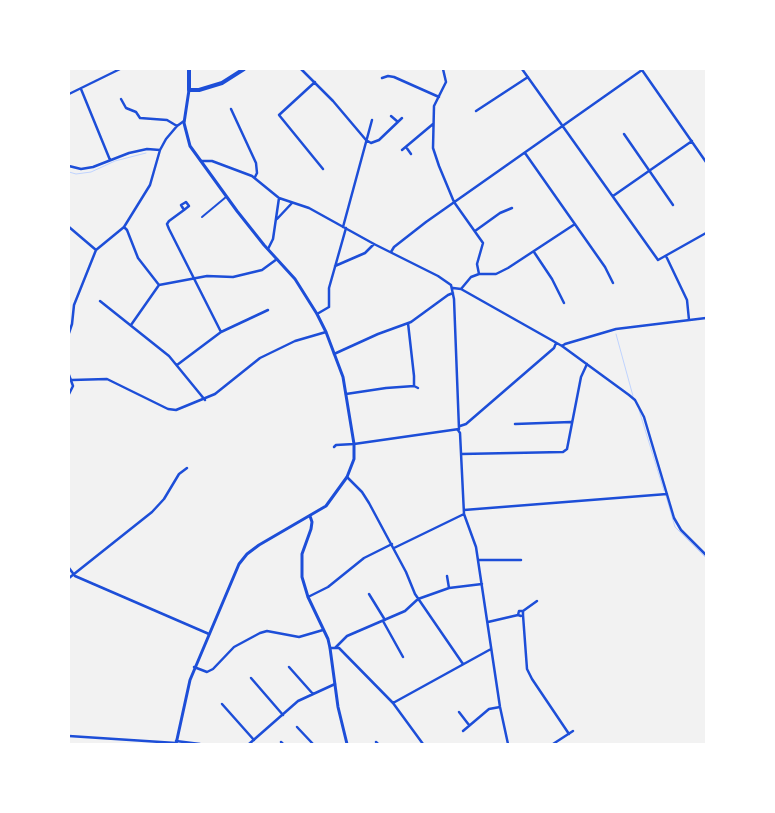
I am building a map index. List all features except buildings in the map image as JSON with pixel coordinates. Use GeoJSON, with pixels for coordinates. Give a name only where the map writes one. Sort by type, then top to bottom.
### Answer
{"type":"FeatureCollection","features":[{"type":"Feature","properties":{"kind":"main road"},"geometry":{"type":"LineString","coordinates":[[189,69],[189,90],[199,90],[222,83],[244,69]]}},
{"type":"Feature","properties":{"kind":"street"},"geometry":{"type":"LineString","coordinates":[[69,94],[120,69]]}},
{"type":"Feature","properties":{"kind":"street"},"geometry":{"type":"LineString","coordinates":[[301,69],[371,144],[376,143],[402,118]]}},
{"type":"Feature","properties":{"kind":"street"},"geometry":{"type":"LineString","coordinates":[[443,69],[446,82],[434,106],[434,152],[454,202],[483,243],[477,264],[479,274]]}},
{"type":"Feature","properties":{"kind":"street"},"geometry":{"type":"LineString","coordinates":[[528,69],[523,70],[658,260],[706,233]]}},
{"type":"Feature","properties":{"kind":"street"},"geometry":{"type":"LineString","coordinates":[[391,252],[394,247],[454,202],[642,69],[706,162]]}},
{"type":"Feature","properties":{"kind":"street"},"geometry":{"type":"LineString","coordinates":[[382,78],[394,77],[439,97]]}},
{"type":"Feature","properties":{"kind":"street"},"geometry":{"type":"LineString","coordinates":[[476,111],[528,77]]}},
{"type":"Feature","properties":{"kind":"street"},"geometry":{"type":"LineString","coordinates":[[278,115],[315,82]]}},
{"type":"Feature","properties":{"kind":"street"},"geometry":{"type":"LineString","coordinates":[[81,89],[110,160]]}},
{"type":"Feature","properties":{"kind":"street"},"geometry":{"type":"LineString","coordinates":[[176,743],[194,667],[235,570],[243,559],[259,545],[326,506],[347,477],[353,461],[354,444],[343,377],[317,314],[295,279],[277,260],[226,197],[188,142],[184,121],[189,90]]}},
{"type":"Feature","properties":{"kind":"street"},"geometry":{"type":"LineString","coordinates":[[120,99],[126,108],[136,112],[140,118],[167,120],[177,126]]}},
{"type":"Feature","properties":{"kind":"street"},"geometry":{"type":"LineString","coordinates":[[231,109],[256,163],[257,173],[255,178]]}},
{"type":"Feature","properties":{"kind":"street"},"geometry":{"type":"LineString","coordinates":[[274,110],[323,169]]}},
{"type":"Feature","properties":{"kind":"street"},"geometry":{"type":"LineString","coordinates":[[392,116],[398,122]]}},
{"type":"Feature","properties":{"kind":"street"},"geometry":{"type":"LineString","coordinates":[[317,314],[329,307],[329,288],[372,120]]}},
{"type":"Feature","properties":{"kind":"street"},"geometry":{"type":"LineString","coordinates":[[69,333],[77,298],[96,250],[124,227],[150,185],[160,150],[166,139],[184,121]]}},
{"type":"Feature","properties":{"kind":"street"},"geometry":{"type":"LineString","coordinates":[[402,150],[433,124]]}},
{"type":"Feature","properties":{"kind":"street"},"geometry":{"type":"LineString","coordinates":[[624,134],[673,205]]}},
{"type":"Feature","properties":{"kind":"street"},"geometry":{"type":"LineString","coordinates":[[613,196],[692,141]]}},
{"type":"Feature","properties":{"kind":"street"},"geometry":{"type":"LineString","coordinates":[[406,147],[411,154]]}},
{"type":"Feature","properties":{"kind":"street"},"geometry":{"type":"LineString","coordinates":[[69,166],[81,169],[93,167],[129,153],[147,149],[160,150]]}},
{"type":"Feature","properties":{"kind":"street"},"geometry":{"type":"LineString","coordinates":[[525,153],[605,267],[613,284]]}},
{"type":"Feature","properties":{"kind":"street"},"geometry":{"type":"LineString","coordinates":[[201,160],[212,162],[255,178],[279,198],[309,208],[374,244],[448,281],[453,288],[464,512],[476,548],[500,707],[508,744]]}},
{"type":"Feature","properties":{"kind":"street"},"geometry":{"type":"LineString","coordinates":[[202,216],[226,197]]}},
{"type":"Feature","properties":{"kind":"street"},"geometry":{"type":"LineString","coordinates":[[268,249],[273,241],[279,198]]}},
{"type":"Feature","properties":{"kind":"street"},"geometry":{"type":"LineString","coordinates":[[276,220],[292,202]]}},
{"type":"Feature","properties":{"kind":"street"},"geometry":{"type":"LineString","coordinates":[[475,231],[500,213],[512,208]]}},
{"type":"Feature","properties":{"kind":"street"},"geometry":{"type":"LineString","coordinates":[[184,210],[167,224],[221,332]]}},
{"type":"Feature","properties":{"kind":"street"},"geometry":{"type":"LineString","coordinates":[[461,289],[471,277],[479,274],[496,274],[508,268],[576,224]]}},
{"type":"Feature","properties":{"kind":"street"},"geometry":{"type":"LineString","coordinates":[[69,226],[85,243],[96,250]]}},
{"type":"Feature","properties":{"kind":"street"},"geometry":{"type":"LineString","coordinates":[[124,227],[138,258],[159,286]]}},
{"type":"Feature","properties":{"kind":"street"},"geometry":{"type":"LineString","coordinates":[[336,266],[365,253],[374,244]]}},
{"type":"Feature","properties":{"kind":"street"},"geometry":{"type":"LineString","coordinates":[[534,252],[552,279],[564,303]]}},
{"type":"Feature","properties":{"kind":"street"},"geometry":{"type":"LineString","coordinates":[[666,256],[687,300],[689,320]]}},
{"type":"Feature","properties":{"kind":"street"},"geometry":{"type":"LineString","coordinates":[[131,325],[159,286],[207,276],[233,277],[262,270],[277,260]]}},
{"type":"Feature","properties":{"kind":"street"},"geometry":{"type":"LineString","coordinates":[[453,288],[461,289],[562,346],[629,395],[640,408],[674,518],[681,530],[706,555]]}},
{"type":"Feature","properties":{"kind":"street"},"geometry":{"type":"LineString","coordinates":[[334,354],[408,323],[448,295],[454,294]]}},
{"type":"Feature","properties":{"kind":"street"},"geometry":{"type":"LineString","coordinates":[[100,301],[169,356],[205,400]]}},
{"type":"Feature","properties":{"kind":"street"},"geometry":{"type":"LineString","coordinates":[[178,365],[221,332],[268,310]]}},
{"type":"Feature","properties":{"kind":"street"},"geometry":{"type":"LineString","coordinates":[[562,346],[612,330],[706,318]]}},
{"type":"Feature","properties":{"kind":"street"},"geometry":{"type":"LineString","coordinates":[[408,323],[414,386]]}},
{"type":"Feature","properties":{"kind":"street"},"geometry":{"type":"LineString","coordinates":[[72,380],[107,379],[174,410],[205,400],[260,358],[295,341],[326,332]]}},
{"type":"Feature","properties":{"kind":"street"},"geometry":{"type":"LineString","coordinates":[[334,447],[336,445],[459,428],[554,348],[556,343]]}},
{"type":"Feature","properties":{"kind":"street"},"geometry":{"type":"LineString","coordinates":[[461,454],[563,452],[567,449],[580,377],[587,364]]}},
{"type":"Feature","properties":{"kind":"street"},"geometry":{"type":"LineString","coordinates":[[69,375],[72,380],[72,388],[69,394]]}},
{"type":"Feature","properties":{"kind":"street"},"geometry":{"type":"LineString","coordinates":[[346,394],[386,388],[414,386],[418,388]]}},
{"type":"Feature","properties":{"kind":"street"},"geometry":{"type":"LineString","coordinates":[[515,424],[572,422]]}},
{"type":"Feature","properties":{"kind":"street"},"geometry":{"type":"LineString","coordinates":[[69,578],[152,512],[164,499],[179,474],[187,468]]}},
{"type":"Feature","properties":{"kind":"street"},"geometry":{"type":"LineString","coordinates":[[347,477],[365,497],[392,544],[418,599],[463,664]]}},
{"type":"Feature","properties":{"kind":"street"},"geometry":{"type":"LineString","coordinates":[[394,548],[464,512],[667,494]]}},
{"type":"Feature","properties":{"kind":"street"},"geometry":{"type":"LineString","coordinates":[[310,516],[312,521],[311,529],[301,558],[302,577],[308,597],[324,630],[330,648],[338,707],[347,744]]}},
{"type":"Feature","properties":{"kind":"street"},"geometry":{"type":"LineString","coordinates":[[308,597],[328,587],[364,558],[392,544]]}},
{"type":"Feature","properties":{"kind":"street"},"geometry":{"type":"LineString","coordinates":[[478,560],[522,560]]}},
{"type":"Feature","properties":{"kind":"street"},"geometry":{"type":"LineString","coordinates":[[69,568],[74,574],[209,634]]}},
{"type":"Feature","properties":{"kind":"street"},"geometry":{"type":"LineString","coordinates":[[447,576],[449,588]]}},
{"type":"Feature","properties":{"kind":"street"},"geometry":{"type":"LineString","coordinates":[[336,648],[348,636],[405,611],[418,599],[449,588],[482,584]]}},
{"type":"Feature","properties":{"kind":"street"},"geometry":{"type":"LineString","coordinates":[[369,594],[403,657]]}},
{"type":"Feature","properties":{"kind":"street"},"geometry":{"type":"LineString","coordinates":[[518,615],[519,611],[523,611],[537,601]]}},
{"type":"Feature","properties":{"kind":"street"},"geometry":{"type":"LineString","coordinates":[[523,611],[527,669],[569,734]]}},
{"type":"Feature","properties":{"kind":"street"},"geometry":{"type":"LineString","coordinates":[[488,622],[518,615],[523,616]]}},
{"type":"Feature","properties":{"kind":"street"},"geometry":{"type":"LineString","coordinates":[[194,667],[207,672],[214,669],[234,647],[267,631],[298,638],[324,630]]}},
{"type":"Feature","properties":{"kind":"street"},"geometry":{"type":"LineString","coordinates":[[330,648],[339,648],[393,703],[423,744]]}},
{"type":"Feature","properties":{"kind":"street"},"geometry":{"type":"LineString","coordinates":[[393,703],[491,649]]}},
{"type":"Feature","properties":{"kind":"street"},"geometry":{"type":"LineString","coordinates":[[289,667],[313,694]]}},
{"type":"Feature","properties":{"kind":"street"},"geometry":{"type":"LineString","coordinates":[[251,678],[283,714]]}},
{"type":"Feature","properties":{"kind":"street"},"geometry":{"type":"LineString","coordinates":[[249,744],[298,701],[335,684]]}},
{"type":"Feature","properties":{"kind":"street"},"geometry":{"type":"LineString","coordinates":[[222,704],[254,740]]}},
{"type":"Feature","properties":{"kind":"street"},"geometry":{"type":"LineString","coordinates":[[462,731],[489,709],[500,707]]}},
{"type":"Feature","properties":{"kind":"street"},"geometry":{"type":"LineString","coordinates":[[459,712],[469,725]]}},
{"type":"Feature","properties":{"kind":"street"},"geometry":{"type":"LineString","coordinates":[[298,727],[314,744]]}},
{"type":"Feature","properties":{"kind":"street"},"geometry":{"type":"LineString","coordinates":[[553,744],[574,731]]}},
{"type":"Feature","properties":{"kind":"street"},"geometry":{"type":"LineString","coordinates":[[69,736],[200,744]]}},
{"type":"Feature","properties":{"kind":"waterway"},"geometry":{"type":"LineString","coordinates":[[69,172],[76,174],[91,172],[115,161],[146,153]]}},
{"type":"Feature","properties":{"kind":"waterway"},"geometry":{"type":"LineString","coordinates":[[616,334],[633,396]]}},
{"type":"Feature","properties":{"kind":"waterway"},"geometry":{"type":"LineString","coordinates":[[639,410],[664,491]]}},
{"type":"Feature","properties":{"kind":"waterway"},"geometry":{"type":"LineString","coordinates":[[666,496],[675,527],[706,558]]}}]}
